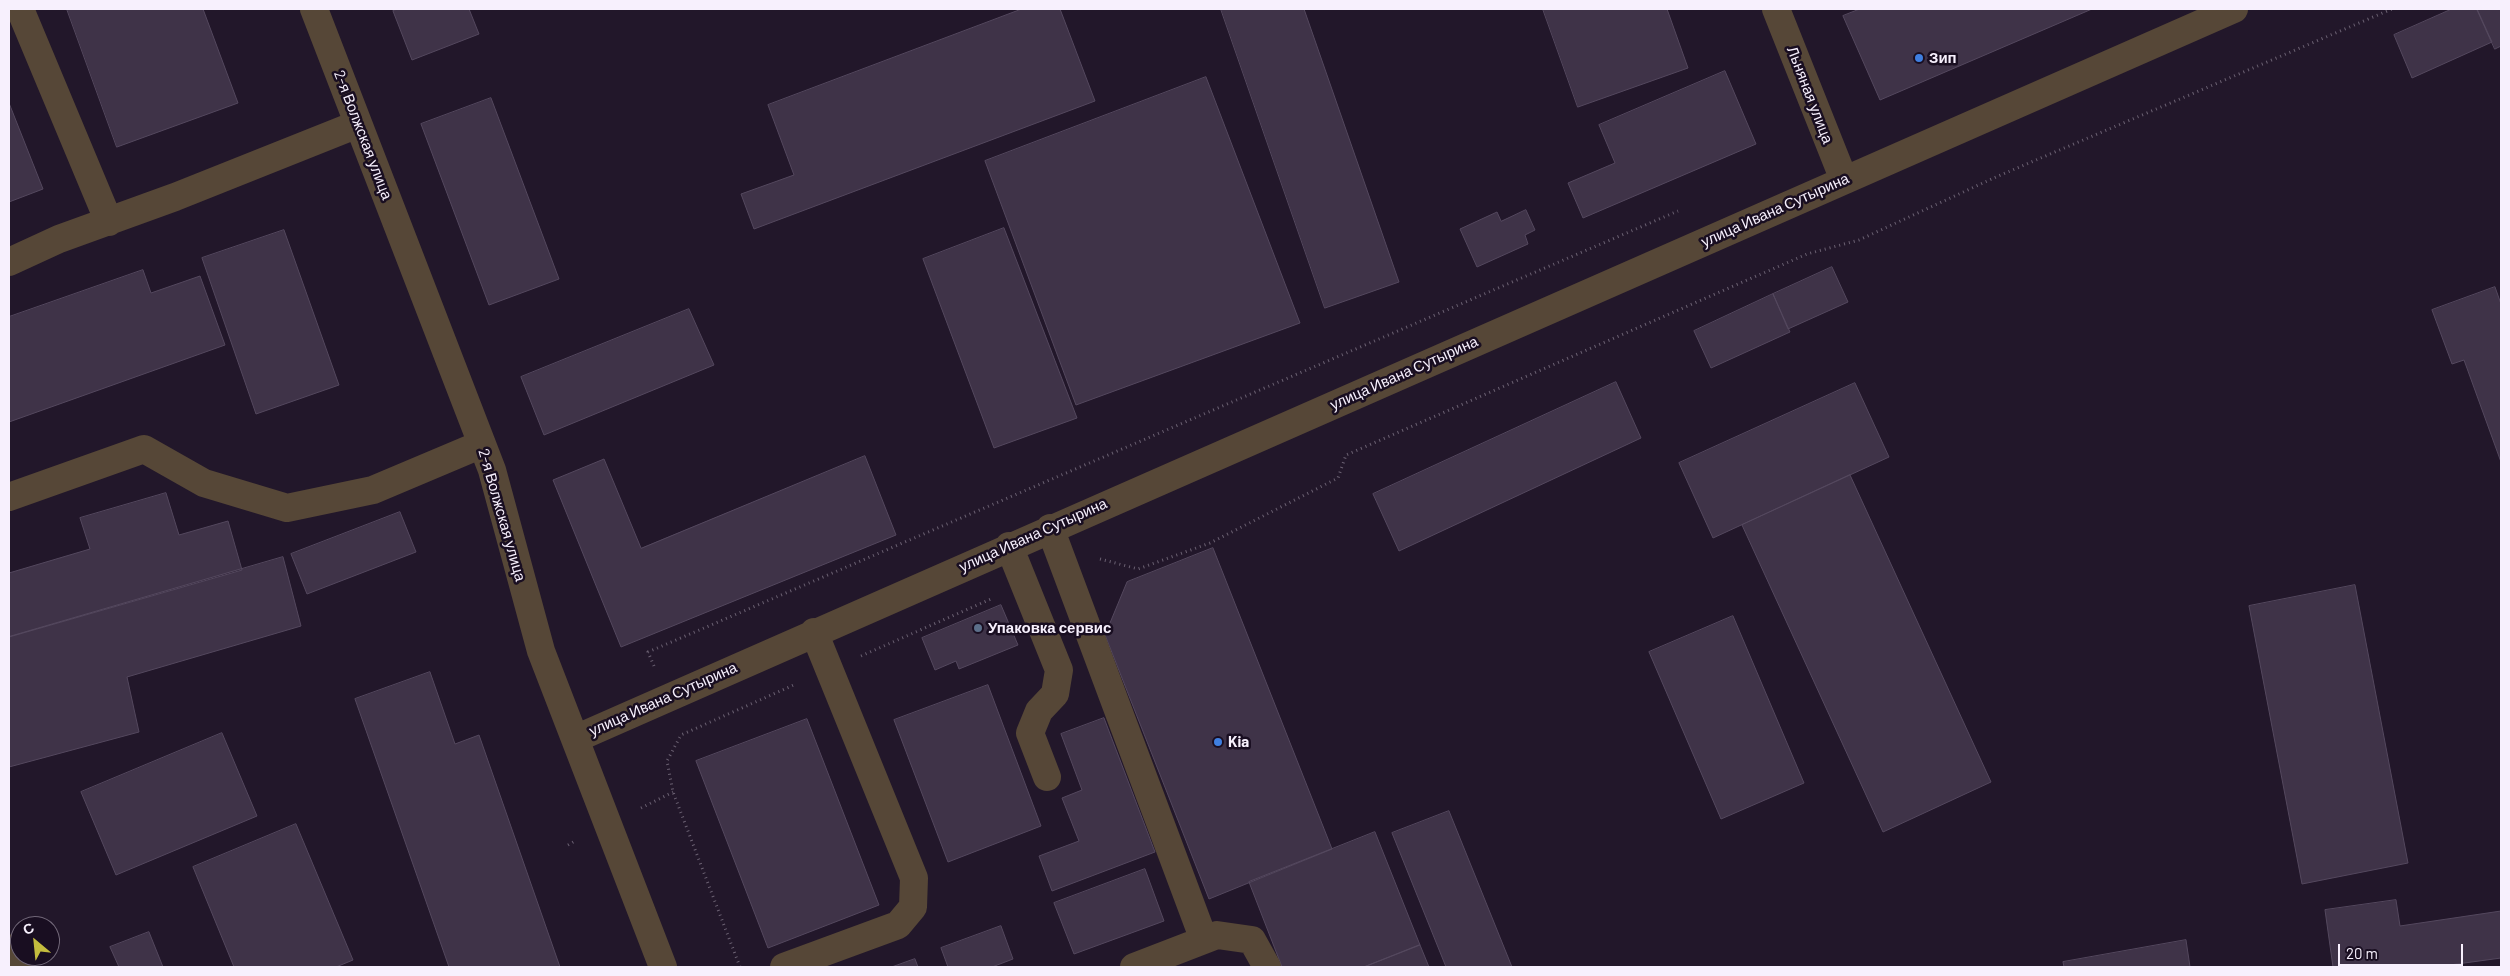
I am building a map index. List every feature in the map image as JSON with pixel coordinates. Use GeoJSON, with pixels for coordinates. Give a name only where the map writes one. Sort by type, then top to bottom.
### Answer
{"type":"FeatureCollection","features":[{"type":"Feature","properties":{"kind":"street"},"geometry":{"type":"LineString","coordinates":[[20,9],[108,222]]}},
{"type":"Feature","properties":{"kind":"street","name":"2-я Волжская улица"},"geometry":{"type":"LineString","coordinates":[[314,9],[492,470],[541,651],[663,967]]}},
{"type":"Feature","properties":{"kind":"street","name":"Льняная улица"},"geometry":{"type":"LineString","coordinates":[[1776,9],[1844,180]]}},
{"type":"Feature","properties":{"kind":"street","name":"улица Ивана Сутырина"},"geometry":{"type":"LineString","coordinates":[[575,739],[1009,546],[2234,9]]}},
{"type":"Feature","properties":{"kind":"street"},"geometry":{"type":"LineString","coordinates":[[9,262],[59,239],[108,222],[358,124]]}},
{"type":"Feature","properties":{"kind":"street"},"geometry":{"type":"LineString","coordinates":[[9,497],[144,449],[204,483],[287,508],[373,490],[482,444]]}},
{"type":"Feature","properties":{"kind":"street"},"geometry":{"type":"LineString","coordinates":[[1050,528],[1204,940]]}},
{"type":"Feature","properties":{"kind":"street"},"geometry":{"type":"LineString","coordinates":[[1009,546],[1059,670],[1055,694],[1039,710],[1030,733],[1047,778]]}},
{"type":"Feature","properties":{"kind":"street"},"geometry":{"type":"LineString","coordinates":[[784,967],[898,925],[913,907],[914,878],[814,632]]}},
{"type":"Feature","properties":{"kind":"street"},"geometry":{"type":"LineString","coordinates":[[1134,967],[1217,935],[1252,940],[1267,967]]}},
{"type":"Feature","properties":{"kind":"path"},"geometry":{"type":"LineString","coordinates":[[1064,567],[1089,556],[1138,569],[1210,543],[1338,478],[1346,455],[1807,254],[1860,240],[1996,177],[2392,9]]}},
{"type":"Feature","properties":{"kind":"path"},"geometry":{"type":"LineString","coordinates":[[654,667],[648,652],[1685,208]]}},
{"type":"Feature","properties":{"kind":"path"},"geometry":{"type":"LineString","coordinates":[[740,967],[673,792],[667,761],[681,735],[1025,584]]}},
{"type":"Feature","properties":{"kind":"path"},"geometry":{"type":"LineString","coordinates":[[641,808],[673,792]]}},
{"type":"Feature","properties":{"kind":"path"},"geometry":{"type":"LineString","coordinates":[[568,845],[576,841]]}},
{"type":"Feature","properties":{"kind":"building"},"geometry":{"type":"Polygon","coordinates":[[[67,9],[203,9],[238,103],[117,147],[67,9]]]}},
{"type":"Feature","properties":{"kind":"building"},"geometry":{"type":"Polygon","coordinates":[[[398,9],[469,9],[479,34],[412,60],[393,11],[398,9]]]}},
{"type":"Feature","properties":{"kind":"building"},"geometry":{"type":"Polygon","coordinates":[[[1022,9],[1060,9],[1095,101],[754,229],[741,194],[794,175],[768,105],[1022,9]]]}},
{"type":"Feature","properties":{"kind":"building"},"geometry":{"type":"Polygon","coordinates":[[[1221,9],[1304,9],[1399,282],[1325,308],[1221,9]]]}},
{"type":"Feature","properties":{"kind":"building"},"geometry":{"type":"Polygon","coordinates":[[[1543,9],[1667,9],[1688,68],[1578,107],[1543,9]]]}},
{"type":"Feature","properties":{"kind":"building","name":"Зип"},"geometry":{"type":"Polygon","coordinates":[[[1860,9],[2092,9],[1880,100],[1843,16],[1860,9]]]}},
{"type":"Feature","properties":{"kind":"building"},"geometry":{"type":"Polygon","coordinates":[[[2452,9],[2477,9],[2492,42],[2412,78],[2394,35],[2452,9]]]}},
{"type":"Feature","properties":{"kind":"building"},"geometry":{"type":"Polygon","coordinates":[[[2477,9],[2501,9],[2501,46],[2495,49],[2477,9]]]}},
{"type":"Feature","properties":{"kind":"building"},"geometry":{"type":"Polygon","coordinates":[[[1725,71],[1756,144],[1583,218],[1568,183],[1615,163],[1599,125],[1725,71]]]}},
{"type":"Feature","properties":{"kind":"building"},"geometry":{"type":"Polygon","coordinates":[[[1206,77],[1300,323],[1076,405],[985,161],[1206,77]]]}},
{"type":"Feature","properties":{"kind":"building"},"geometry":{"type":"Polygon","coordinates":[[[491,98],[559,279],[489,305],[421,124],[491,98]]]}},
{"type":"Feature","properties":{"kind":"building"},"geometry":{"type":"Polygon","coordinates":[[[9,103],[43,189],[9,202],[9,103]]]}},
{"type":"Feature","properties":{"kind":"building"},"geometry":{"type":"Polygon","coordinates":[[[1526,210],[1535,230],[1525,235],[1528,244],[1477,267],[1460,229],[1497,212],[1501,221],[1526,210]]]}},
{"type":"Feature","properties":{"kind":"building"},"geometry":{"type":"Polygon","coordinates":[[[1004,228],[1077,418],[994,448],[923,259],[1004,228]]]}},
{"type":"Feature","properties":{"kind":"building"},"geometry":{"type":"Polygon","coordinates":[[[284,230],[339,385],[256,414],[202,258],[284,230]]]}},
{"type":"Feature","properties":{"kind":"building"},"geometry":{"type":"Polygon","coordinates":[[[1832,267],[1848,302],[1788,329],[1773,294],[1832,267]]]}},
{"type":"Feature","properties":{"kind":"building"},"geometry":{"type":"Polygon","coordinates":[[[143,270],[151,293],[200,276],[225,345],[9,422],[9,317],[143,270]]]}},
{"type":"Feature","properties":{"kind":"building"},"geometry":{"type":"Polygon","coordinates":[[[2495,287],[2501,304],[2501,462],[2464,360],[2452,364],[2432,310],[2495,287]]]}},
{"type":"Feature","properties":{"kind":"building"},"geometry":{"type":"Polygon","coordinates":[[[1773,294],[1790,332],[1711,368],[1694,331],[1773,294]]]}},
{"type":"Feature","properties":{"kind":"building"},"geometry":{"type":"Polygon","coordinates":[[[689,309],[714,365],[544,435],[521,377],[689,309]]]}},
{"type":"Feature","properties":{"kind":"building"},"geometry":{"type":"Polygon","coordinates":[[[1616,382],[1641,438],[1399,551],[1373,494],[1616,382]]]}},
{"type":"Feature","properties":{"kind":"building"},"geometry":{"type":"Polygon","coordinates":[[[1855,383],[1889,457],[1713,538],[1679,463],[1855,383]]]}},
{"type":"Feature","properties":{"kind":"building"},"geometry":{"type":"Polygon","coordinates":[[[865,456],[896,535],[621,647],[553,480],[604,459],[641,548],[865,456]]]}},
{"type":"Feature","properties":{"kind":"building"},"geometry":{"type":"Polygon","coordinates":[[[1850,475],[1991,782],[1883,832],[1742,525],[1850,475]]]}},
{"type":"Feature","properties":{"kind":"building"},"geometry":{"type":"Polygon","coordinates":[[[166,493],[179,535],[228,521],[242,570],[9,637],[9,573],[90,549],[80,518],[166,493]]]}},
{"type":"Feature","properties":{"kind":"building"},"geometry":{"type":"Polygon","coordinates":[[[400,512],[416,552],[307,594],[291,554],[400,512]]]}},
{"type":"Feature","properties":{"kind":"building","name":"Kia"},"geometry":{"type":"Polygon","coordinates":[[[1213,548],[1332,849],[1209,899],[1105,635],[1127,582],[1213,548]]]}},
{"type":"Feature","properties":{"kind":"building"},"geometry":{"type":"Polygon","coordinates":[[[283,557],[301,626],[127,677],[139,732],[9,767],[9,637],[283,557]]]}},
{"type":"Feature","properties":{"kind":"building"},"geometry":{"type":"Polygon","coordinates":[[[2355,585],[2408,863],[2302,884],[2249,606],[2355,585]]]}},
{"type":"Feature","properties":{"kind":"building","name":"Упаковка сервис"},"geometry":{"type":"Polygon","coordinates":[[[1001,605],[1018,645],[959,669],[956,661],[935,670],[922,638],[1001,605]]]}},
{"type":"Feature","properties":{"kind":"building"},"geometry":{"type":"Polygon","coordinates":[[[1733,616],[1804,783],[1721,819],[1649,652],[1733,616]]]}},
{"type":"Feature","properties":{"kind":"building"},"geometry":{"type":"Polygon","coordinates":[[[430,672],[455,744],[479,735],[560,967],[449,967],[355,699],[430,672]]]}},
{"type":"Feature","properties":{"kind":"building"},"geometry":{"type":"Polygon","coordinates":[[[988,685],[1041,826],[948,862],[894,720],[988,685]]]}},
{"type":"Feature","properties":{"kind":"building"},"geometry":{"type":"Polygon","coordinates":[[[1104,718],[1155,852],[1052,891],[1039,856],[1079,841],[1062,798],[1082,790],[1061,734],[1104,718]]]}},
{"type":"Feature","properties":{"kind":"building"},"geometry":{"type":"Polygon","coordinates":[[[807,719],[879,905],[768,948],[696,761],[807,719]]]}},
{"type":"Feature","properties":{"kind":"building"},"geometry":{"type":"Polygon","coordinates":[[[222,733],[257,816],[116,875],[81,792],[222,733]]]}},
{"type":"Feature","properties":{"kind":"building"},"geometry":{"type":"Polygon","coordinates":[[[1449,811],[1512,967],[1446,967],[1392,833],[1449,811]]]}},
{"type":"Feature","properties":{"kind":"building"},"geometry":{"type":"Polygon","coordinates":[[[296,824],[353,960],[336,967],[234,967],[193,867],[296,824]]]}},
{"type":"Feature","properties":{"kind":"building"},"geometry":{"type":"Polygon","coordinates":[[[1375,832],[1420,945],[1364,967],[1282,967],[1249,882],[1375,832]]]}},
{"type":"Feature","properties":{"kind":"building"},"geometry":{"type":"Polygon","coordinates":[[[1145,869],[1164,921],[1074,954],[1054,903],[1145,869]]]}},
{"type":"Feature","properties":{"kind":"building"},"geometry":{"type":"Polygon","coordinates":[[[2396,900],[2400,926],[2501,911],[2501,958],[2435,967],[2333,967],[2325,910],[2396,900]]]}},
{"type":"Feature","properties":{"kind":"building"},"geometry":{"type":"Polygon","coordinates":[[[1001,926],[1013,959],[992,967],[948,967],[941,948],[1001,926]]]}},
{"type":"Feature","properties":{"kind":"building"},"geometry":{"type":"Polygon","coordinates":[[[149,932],[163,967],[119,967],[110,947],[149,932]]]}},
{"type":"Feature","properties":{"kind":"building"},"geometry":{"type":"Polygon","coordinates":[[[2186,940],[2190,967],[2064,967],[2063,962],[2186,940]]]}},
{"type":"Feature","properties":{"kind":"building"},"geometry":{"type":"Polygon","coordinates":[[[1420,945],[1429,967],[1364,967],[1420,945]]]}},
{"type":"Feature","properties":{"kind":"building"},"geometry":{"type":"Polygon","coordinates":[[[915,959],[918,967],[892,967],[915,959]]]}},
{"type":"Feature","properties":{"kind":"place","name":"Зип"},"geometry":{"type":"Point","coordinates":[1919,58]}},
{"type":"Feature","properties":{"kind":"place","name":"Упаковка сервис"},"geometry":{"type":"Point","coordinates":[978,628]}},
{"type":"Feature","properties":{"kind":"place","name":"Kia"},"geometry":{"type":"Point","coordinates":[1218,742]}}]}
